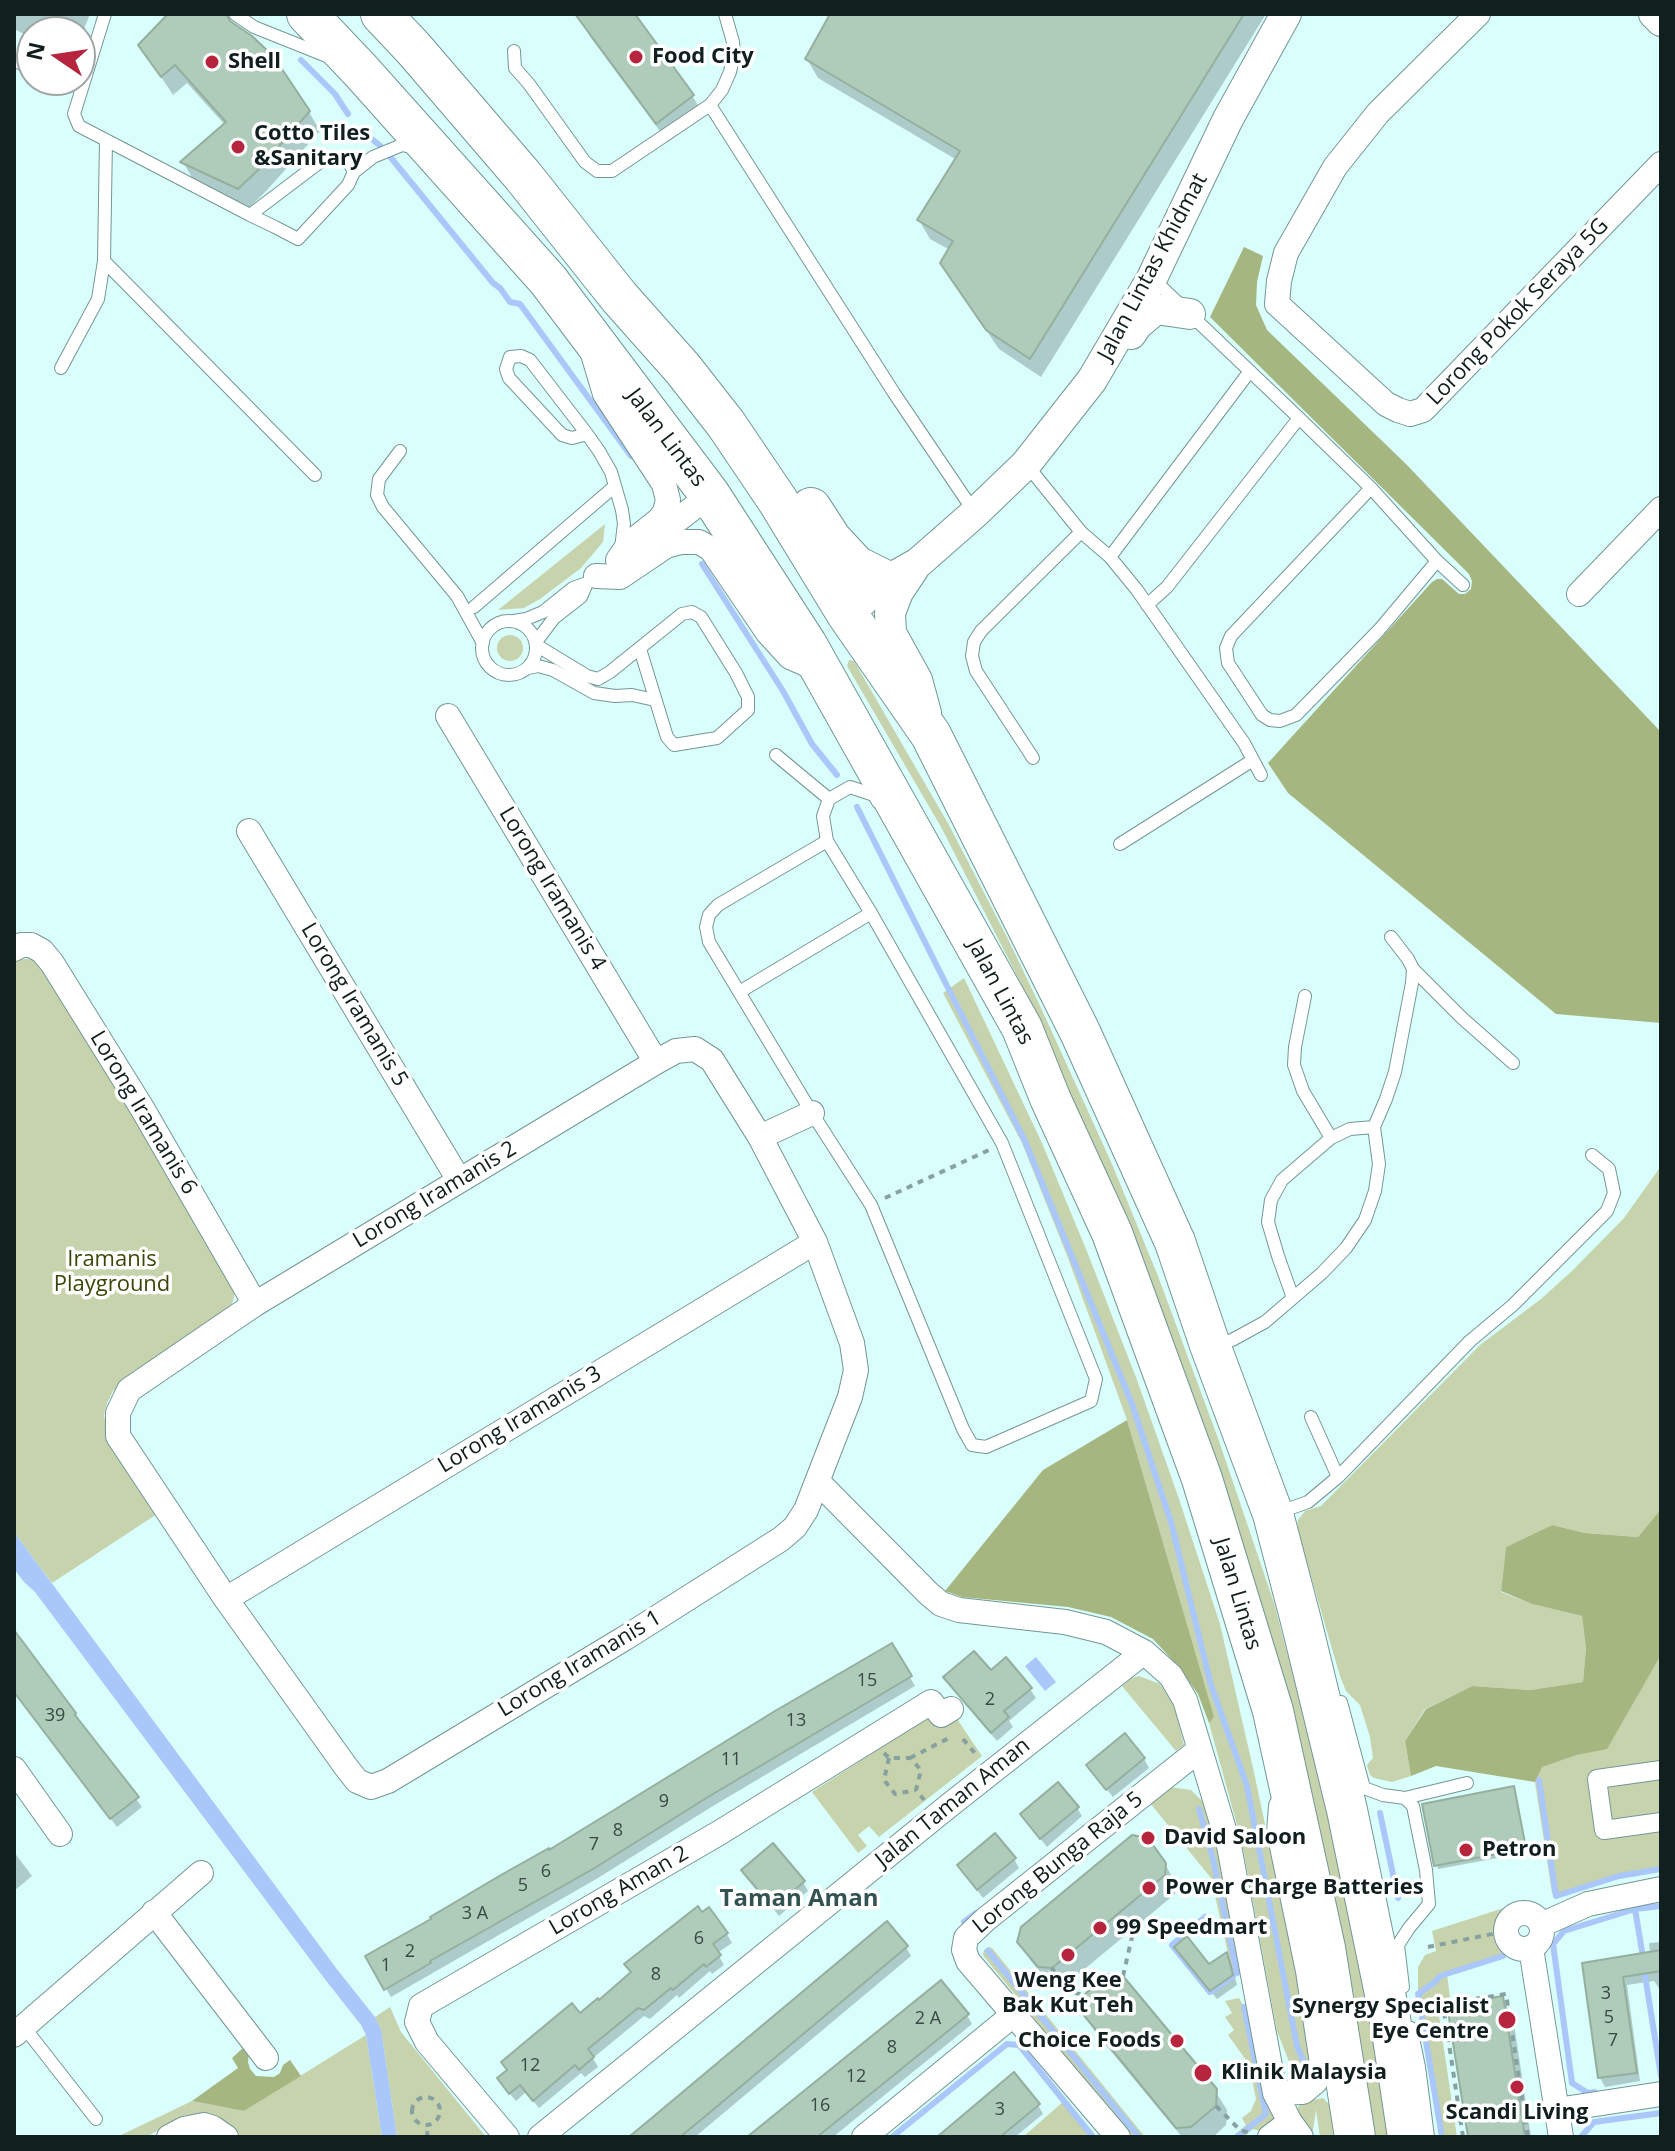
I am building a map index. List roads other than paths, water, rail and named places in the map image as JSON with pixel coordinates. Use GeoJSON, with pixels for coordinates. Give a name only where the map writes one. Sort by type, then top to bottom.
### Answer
{"type":"FeatureCollection","features":[{"type":"Feature","properties":{"kind":"highway","name":"Jalan Lintas"},"geometry":{"type":"LineString","coordinates":[[307,14],[548,280],[710,495],[800,633],[866,748],[936,889],[1022,1028],[1050,1098],[1112,1233],[1202,1479],[1273,1711],[1325,1948],[1355,2137]]}},
{"type":"Feature","properties":{"kind":"highway"},"geometry":{"type":"LineString","coordinates":[[381,14],[523,176],[726,424],[778,501],[847,614],[931,735],[1023,915],[1175,1242],[1273,1514],[1347,1810],[1390,2018],[1408,2137]]}},
{"type":"Feature","properties":{"kind":"highway"},"geometry":{"type":"LineString","coordinates":[[460,103],[507,181],[711,444],[719,460],[717,478],[710,495]]}},
{"type":"Feature","properties":{"kind":"highway"},"geometry":{"type":"LineString","coordinates":[[726,424],[771,461],[802,495],[831,539],[856,566],[902,572]]}},
{"type":"Feature","properties":{"kind":"highway"},"geometry":{"type":"LineString","coordinates":[[847,614],[828,631],[826,645],[905,777],[977,909],[1021,998],[1022,1028]]}},
{"type":"Feature","properties":{"kind":"street","name":"Jalan Lintas Khidmat"},"geometry":{"type":"LineString","coordinates":[[902,572],[975,513],[1026,464],[1092,380],[1152,278],[1228,119],[1286,14]]}},
{"type":"Feature","properties":{"kind":"street","name":"Lorong Pokok Seraya 5G"},"geometry":{"type":"LineString","coordinates":[[1478,14],[1378,113],[1335,167],[1286,253],[1279,281],[1277,304],[1386,404],[1410,414],[1423,410],[1661,164]]}},
{"type":"Feature","properties":{"kind":"street"},"geometry":{"type":"LineString","coordinates":[[1654,14],[1661,21]]}},
{"type":"Feature","properties":{"kind":"street"},"geometry":{"type":"LineString","coordinates":[[1092,380],[1119,354],[1137,325],[1156,309],[1190,314]]}},
{"type":"Feature","properties":{"kind":"street"},"geometry":{"type":"LineString","coordinates":[[587,334],[605,394],[664,484],[668,500],[659,520],[630,543],[618,560]]}},
{"type":"Feature","properties":{"kind":"street"},"geometry":{"type":"LineString","coordinates":[[618,560],[642,547],[710,495]]}},
{"type":"Feature","properties":{"kind":"street"},"geometry":{"type":"LineString","coordinates":[[1579,594],[1661,509]]}},
{"type":"Feature","properties":{"kind":"street"},"geometry":{"type":"LineString","coordinates":[[592,580],[620,577],[666,546],[699,542],[711,549],[768,633],[790,657],[820,670]]}},
{"type":"Feature","properties":{"kind":"street"},"geometry":{"type":"LineString","coordinates":[[847,614],[902,572]]}},
{"type":"Feature","properties":{"kind":"street"},"geometry":{"type":"LineString","coordinates":[[902,572],[890,613],[891,633],[917,680],[931,735]]}},
{"type":"Feature","properties":{"kind":"street","name":"Lorong Iramanis 4"},"geometry":{"type":"LineString","coordinates":[[448,716],[656,1062]]}},
{"type":"Feature","properties":{"kind":"street","name":"Lorong Iramanis 5"},"geometry":{"type":"LineString","coordinates":[[249,831],[459,1180]]}},
{"type":"Feature","properties":{"kind":"street","name":"Lorong Iramanis 6"},"geometry":{"type":"LineString","coordinates":[[14,949],[31,945],[42,951],[52,963],[142,1108],[255,1304]]}},
{"type":"Feature","properties":{"kind":"street","name":"Lorong Iramanis 2"},"geometry":{"type":"LineString","coordinates":[[118,1436],[118,1413],[129,1390],[255,1304],[676,1051],[695,1049],[712,1060],[760,1137]]}},
{"type":"Feature","properties":{"kind":"street"},"geometry":{"type":"LineString","coordinates":[[760,1137],[812,1113]]}},
{"type":"Feature","properties":{"kind":"street","name":"Lorong Iramanis 1"},"geometry":{"type":"LineString","coordinates":[[118,1436],[226,1599],[346,1767],[357,1781],[371,1787],[388,1781],[625,1638],[781,1539],[795,1527],[806,1510],[850,1397],[856,1370],[852,1343],[815,1242],[760,1137]]}},
{"type":"Feature","properties":{"kind":"street","name":"Lorong Iramanis 3"},"geometry":{"type":"LineString","coordinates":[[226,1599],[815,1242]]}},
{"type":"Feature","properties":{"kind":"street"},"geometry":{"type":"LineString","coordinates":[[818,1482],[941,1604],[959,1610],[1065,1622],[1106,1632],[1144,1652],[1171,1676],[1185,1700],[1229,1846],[1275,2093],[1295,2129],[1261,2135]]}},
{"type":"Feature","properties":{"kind":"street","name":"Jalan Taman Aman"},"geometry":{"type":"LineString","coordinates":[[540,2137],[1144,1652]]}},
{"type":"Feature","properties":{"kind":"street","name":"Lorong Aman 2"},"geometry":{"type":"LineString","coordinates":[[507,2137],[427,2042],[417,2022],[421,2006],[719,1833],[931,1702],[941,1715],[951,1709]]}},
{"type":"Feature","properties":{"kind":"street","name":"Lorong Bunga Raja 5"},"geometry":{"type":"LineString","coordinates":[[1118,2137],[968,1961],[964,1950],[966,1938],[1199,1750]]}},
{"type":"Feature","properties":{"kind":"street"},"geometry":{"type":"LineString","coordinates":[[1275,2093],[1303,2092],[1323,2070],[1308,1971],[1279,1832],[1283,1761]]}},
{"type":"Feature","properties":{"kind":"street"},"geometry":{"type":"LineString","coordinates":[[14,1769],[60,1834]]}},
{"type":"Feature","properties":{"kind":"street"},"geometry":{"type":"LineString","coordinates":[[1661,1770],[1597,1779],[1604,1830],[1661,1822]]}},
{"type":"Feature","properties":{"kind":"street"},"geometry":{"type":"LineString","coordinates":[[19,2031],[201,1873]]}},
{"type":"Feature","properties":{"kind":"street"},"geometry":{"type":"LineString","coordinates":[[1541,1925],[1588,1904],[1661,1889]]}},
{"type":"Feature","properties":{"kind":"street"},"geometry":{"type":"LineString","coordinates":[[154,1912],[266,2058]]}},
{"type":"Feature","properties":{"kind":"street"},"geometry":{"type":"LineString","coordinates":[[1525,1914],[1537,1919],[1541,1925],[1541,1939],[1531,1948],[1523,1949],[1511,1944],[1507,1931],[1512,1918],[1525,1914]]}},
{"type":"Feature","properties":{"kind":"street"},"geometry":{"type":"LineString","coordinates":[[1531,1948],[1561,2137]]}},
{"type":"Feature","properties":{"kind":"street"},"geometry":{"type":"LineString","coordinates":[[864,2137],[1013,2015]]}},
{"type":"Feature","properties":{"kind":"street"},"geometry":{"type":"LineString","coordinates":[[1557,2110],[1661,2094]]}},
{"type":"Feature","properties":{"kind":"street"},"geometry":{"type":"LineString","coordinates":[[169,2137],[184,2129],[204,2125],[226,2137]]}},
{"type":"Feature","properties":{"kind":"lane"},"geometry":{"type":"LineString","coordinates":[[96,43],[105,14]]}},
{"type":"Feature","properties":{"kind":"lane"},"geometry":{"type":"LineString","coordinates":[[235,14],[254,27],[361,71]]}},
{"type":"Feature","properties":{"kind":"lane"},"geometry":{"type":"LineString","coordinates":[[514,51],[515,68],[585,162],[597,171],[612,171],[710,105],[722,90],[734,53],[725,14]]}},
{"type":"Feature","properties":{"kind":"lane"},"geometry":{"type":"LineString","coordinates":[[80,96],[74,114],[79,126],[298,239],[348,185],[354,172],[378,154],[402,145],[434,152]]}},
{"type":"Feature","properties":{"kind":"lane"},"geometry":{"type":"LineString","coordinates":[[710,105],[894,393],[975,513]]}},
{"type":"Feature","properties":{"kind":"lane"},"geometry":{"type":"LineString","coordinates":[[61,368],[98,299],[104,261],[106,140]]}},
{"type":"Feature","properties":{"kind":"lane"},"geometry":{"type":"LineString","coordinates":[[250,215],[324,159],[339,158],[349,162],[354,172]]}},
{"type":"Feature","properties":{"kind":"lane"},"geometry":{"type":"LineString","coordinates":[[104,261],[315,475]]}},
{"type":"Feature","properties":{"kind":"lane"},"geometry":{"type":"LineString","coordinates":[[1152,278],[1371,488],[1463,585]]}},
{"type":"Feature","properties":{"kind":"lane"},"geometry":{"type":"LineString","coordinates":[[587,434],[572,438],[562,435],[509,378],[506,369],[510,357],[521,356],[530,360],[587,434],[607,465],[624,524],[623,543],[618,560],[592,580],[573,588],[543,612],[526,619],[497,624],[485,635],[482,652],[496,673],[513,675],[538,666],[553,670],[594,693],[655,700]]}},
{"type":"Feature","properties":{"kind":"lane"},"geometry":{"type":"LineString","coordinates":[[1110,557],[1250,371]]}},
{"type":"Feature","properties":{"kind":"lane"},"geometry":{"type":"LineString","coordinates":[[1147,605],[1167,587],[1299,418]]}},
{"type":"Feature","properties":{"kind":"lane"},"geometry":{"type":"LineString","coordinates":[[400,451],[379,479],[377,495],[383,507],[457,596],[483,643]]}},
{"type":"Feature","properties":{"kind":"lane"},"geometry":{"type":"LineString","coordinates":[[1026,464],[1081,532],[1110,557],[1147,605],[1244,743],[1261,775]]}},
{"type":"Feature","properties":{"kind":"lane"},"geometry":{"type":"LineString","coordinates":[[474,607],[615,486]]}},
{"type":"Feature","properties":{"kind":"lane"},"geometry":{"type":"LineString","coordinates":[[1371,488],[1231,636],[1226,648],[1228,663],[1262,715],[1280,721],[1296,715],[1379,630],[1437,561]]}},
{"type":"Feature","properties":{"kind":"lane"},"geometry":{"type":"LineString","coordinates":[[1033,758],[976,671],[972,656],[974,642],[981,631],[1081,532]]}},
{"type":"Feature","properties":{"kind":"lane"},"geometry":{"type":"LineString","coordinates":[[536,643],[554,618],[581,597],[592,580]]}},
{"type":"Feature","properties":{"kind":"lane"},"geometry":{"type":"LineString","coordinates":[[457,596],[497,624]]}},
{"type":"Feature","properties":{"kind":"lane"},"geometry":{"type":"LineString","coordinates":[[536,643],[587,676],[598,679],[682,614],[692,612],[701,617],[736,673],[748,697],[748,710],[717,738],[674,745],[667,737],[640,649]]}},
{"type":"Feature","properties":{"kind":"lane"},"geometry":{"type":"LineString","coordinates":[[514,621],[529,629],[536,643],[536,653],[528,668]]}},
{"type":"Feature","properties":{"kind":"lane"},"geometry":{"type":"LineString","coordinates":[[776,755],[829,799]]}},
{"type":"Feature","properties":{"kind":"lane"},"geometry":{"type":"LineString","coordinates":[[1120,844],[1253,760]]}},
{"type":"Feature","properties":{"kind":"lane"},"geometry":{"type":"LineString","coordinates":[[827,841],[718,905],[709,915],[706,927],[709,942],[871,1205],[963,1429],[972,1445],[986,1447],[1091,1401],[1096,1379],[1002,1143],[827,841],[823,816],[829,799],[850,787],[874,795],[888,819]]}},
{"type":"Feature","properties":{"kind":"lane"},"geometry":{"type":"LineString","coordinates":[[741,991],[871,913]]}},
{"type":"Feature","properties":{"kind":"lane"},"geometry":{"type":"LineString","coordinates":[[1391,937],[1413,969],[1513,1063]]}},
{"type":"Feature","properties":{"kind":"lane"},"geometry":{"type":"LineString","coordinates":[[1210,1345],[1232,1340],[1265,1322],[1322,1273],[1346,1248],[1365,1220],[1375,1191],[1379,1164],[1374,1127],[1395,1072],[1413,969]]}},
{"type":"Feature","properties":{"kind":"lane"},"geometry":{"type":"LineString","coordinates":[[1305,996],[1294,1065],[1303,1091],[1331,1138]]}},
{"type":"Feature","properties":{"kind":"lane"},"geometry":{"type":"LineString","coordinates":[[1293,1298],[1268,1222],[1271,1200],[1282,1180],[1331,1138],[1350,1129],[1374,1127]]}},
{"type":"Feature","properties":{"kind":"lane"},"geometry":{"type":"LineString","coordinates":[[1273,1514],[1308,1502],[1338,1477],[1470,1341],[1513,1305],[1607,1211],[1614,1193],[1609,1169],[1592,1155]]}},
{"type":"Feature","properties":{"kind":"lane"},"geometry":{"type":"LineString","coordinates":[[1311,1417],[1338,1477]]}},
{"type":"Feature","properties":{"kind":"lane"},"geometry":{"type":"LineString","coordinates":[[1301,1621],[1325,1658]]}},
{"type":"Feature","properties":{"kind":"lane"},"geometry":{"type":"LineString","coordinates":[[1337,1685],[1364,1788],[1405,1798],[1467,1783]]}},
{"type":"Feature","properties":{"kind":"lane"},"geometry":{"type":"LineString","coordinates":[[1405,1798],[1413,1806],[1426,1870],[1429,1904],[1398,1945],[1405,1997]]}},
{"type":"Feature","properties":{"kind":"lane"},"geometry":{"type":"LineString","coordinates":[[1408,2011],[1428,2137]]}},
{"type":"Feature","properties":{"kind":"lane"},"geometry":{"type":"LineString","coordinates":[[19,2031],[96,2119]]}},
{"type":"Feature","properties":{"kind":"water"},"geometry":{"type":"Polygon","coordinates":[[[14,1532],[375,2017],[381,2029],[397,2137],[382,2137],[366,2035],[361,2025],[35,1592],[14,1569],[14,1532]]]}},
{"type":"Feature","properties":{"kind":"water"},"geometry":{"type":"Polygon","coordinates":[[[1036,1657],[1056,1682],[1045,1691],[1025,1666],[1036,1657]]]}},
{"type":"Feature","properties":{"kind":"waterway"},"geometry":{"type":"LineString","coordinates":[[301,60],[335,94],[348,114]]}},
{"type":"Feature","properties":{"kind":"waterway"},"geometry":{"type":"LineString","coordinates":[[363,132],[383,148],[510,302],[520,304],[631,456]]}},
{"type":"Feature","properties":{"kind":"waterway"},"geometry":{"type":"LineString","coordinates":[[702,564],[783,691],[812,744],[837,775]]}},
{"type":"Feature","properties":{"kind":"waterway"},"geometry":{"type":"LineString","coordinates":[[857,807],[1025,1141],[1132,1404],[1171,1522],[1211,1685],[1247,1786],[1297,2046],[1306,2067]]}},
{"type":"Feature","properties":{"kind":"waterway"},"geometry":{"type":"LineString","coordinates":[[1539,1780],[1556,1896],[1619,1876],[1661,1869]]}},
{"type":"Feature","properties":{"kind":"waterway"},"geometry":{"type":"LineString","coordinates":[[1199,1809],[1237,1973]]}},
{"type":"Feature","properties":{"kind":"waterway"},"geometry":{"type":"LineString","coordinates":[[1380,1813],[1398,1898]]}},
{"type":"Feature","properties":{"kind":"waterway"},"geometry":{"type":"LineString","coordinates":[[1595,2092],[1588,2093],[1572,2083],[1553,1944],[1564,1931],[1635,1909],[1661,1906]]}},
{"type":"Feature","properties":{"kind":"waterway"},"geometry":{"type":"LineString","coordinates":[[1635,1909],[1643,1957]]}},
{"type":"Feature","properties":{"kind":"waterway"},"geometry":{"type":"LineString","coordinates":[[964,1922],[976,1913]]}},
{"type":"Feature","properties":{"kind":"waterway"},"geometry":{"type":"LineString","coordinates":[[1205,1917],[1172,1945],[1210,1992],[1236,1971]]}},
{"type":"Feature","properties":{"kind":"waterway"},"geometry":{"type":"LineString","coordinates":[[988,1951],[1139,2137]]}},
{"type":"Feature","properties":{"kind":"waterway"},"geometry":{"type":"LineString","coordinates":[[1442,2137],[1418,1994],[1440,1976],[1503,1956]]}},
{"type":"Feature","properties":{"kind":"waterway"},"geometry":{"type":"LineString","coordinates":[[1644,1969],[1661,2076]]}},
{"type":"Feature","properties":{"kind":"waterway"},"geometry":{"type":"LineString","coordinates":[[1237,2137],[1266,2114],[1244,2007]]}},
{"type":"Feature","properties":{"kind":"waterway"},"geometry":{"type":"LineString","coordinates":[[892,2137],[1007,2044],[1019,2045],[1093,2137]]}},
{"type":"Feature","properties":{"kind":"waterway"},"geometry":{"type":"LineString","coordinates":[[1581,2137],[1594,2122],[1661,2113]]}},
{"type":"Feature","properties":{"kind":"place","name":"Food City"},"geometry":{"type":"Point","coordinates":[636,57]}},
{"type":"Feature","properties":{"kind":"place","name":"Shell"},"geometry":{"type":"Point","coordinates":[212,62]}},
{"type":"Feature","properties":{"kind":"place","name":"Cotto Tiles &Sanitary"},"geometry":{"type":"Point","coordinates":[238,147]}},
{"type":"Feature","properties":{"kind":"place","name":"David Saloon"},"geometry":{"type":"Point","coordinates":[1148,1838]}},
{"type":"Feature","properties":{"kind":"place","name":"Petron"},"geometry":{"type":"Point","coordinates":[1466,1850]}},
{"type":"Feature","properties":{"kind":"place","name":"Power Charge Batteries"},"geometry":{"type":"Point","coordinates":[1149,1888]}},
{"type":"Feature","properties":{"kind":"place","name":"99 Speedmart"},"geometry":{"type":"Point","coordinates":[1100,1928]}},
{"type":"Feature","properties":{"kind":"place","name":"Weng Kee Bak Kut Teh"},"geometry":{"type":"Point","coordinates":[1068,1955]}},
{"type":"Feature","properties":{"kind":"place","name":"Synergy Specialist Eye Centre"},"geometry":{"type":"Point","coordinates":[1507,2020]}},
{"type":"Feature","properties":{"kind":"place","name":"Choice Foods"},"geometry":{"type":"Point","coordinates":[1177,2041]}},
{"type":"Feature","properties":{"kind":"place","name":"Klinik Malaysia"},"geometry":{"type":"Point","coordinates":[1203,2073]}},
{"type":"Feature","properties":{"kind":"place","name":"Scandi Living"},"geometry":{"type":"Point","coordinates":[1517,2087]}},
{"type":"Feature","properties":{"kind":"district","name":"Taman Aman"},"geometry":{"type":"Point","coordinates":[799,1899]}},
{"type":"Feature","properties":{"kind":"park label","name":"Iramanis Playground"},"geometry":{"type":"Point","coordinates":[112,1272]}}]}
